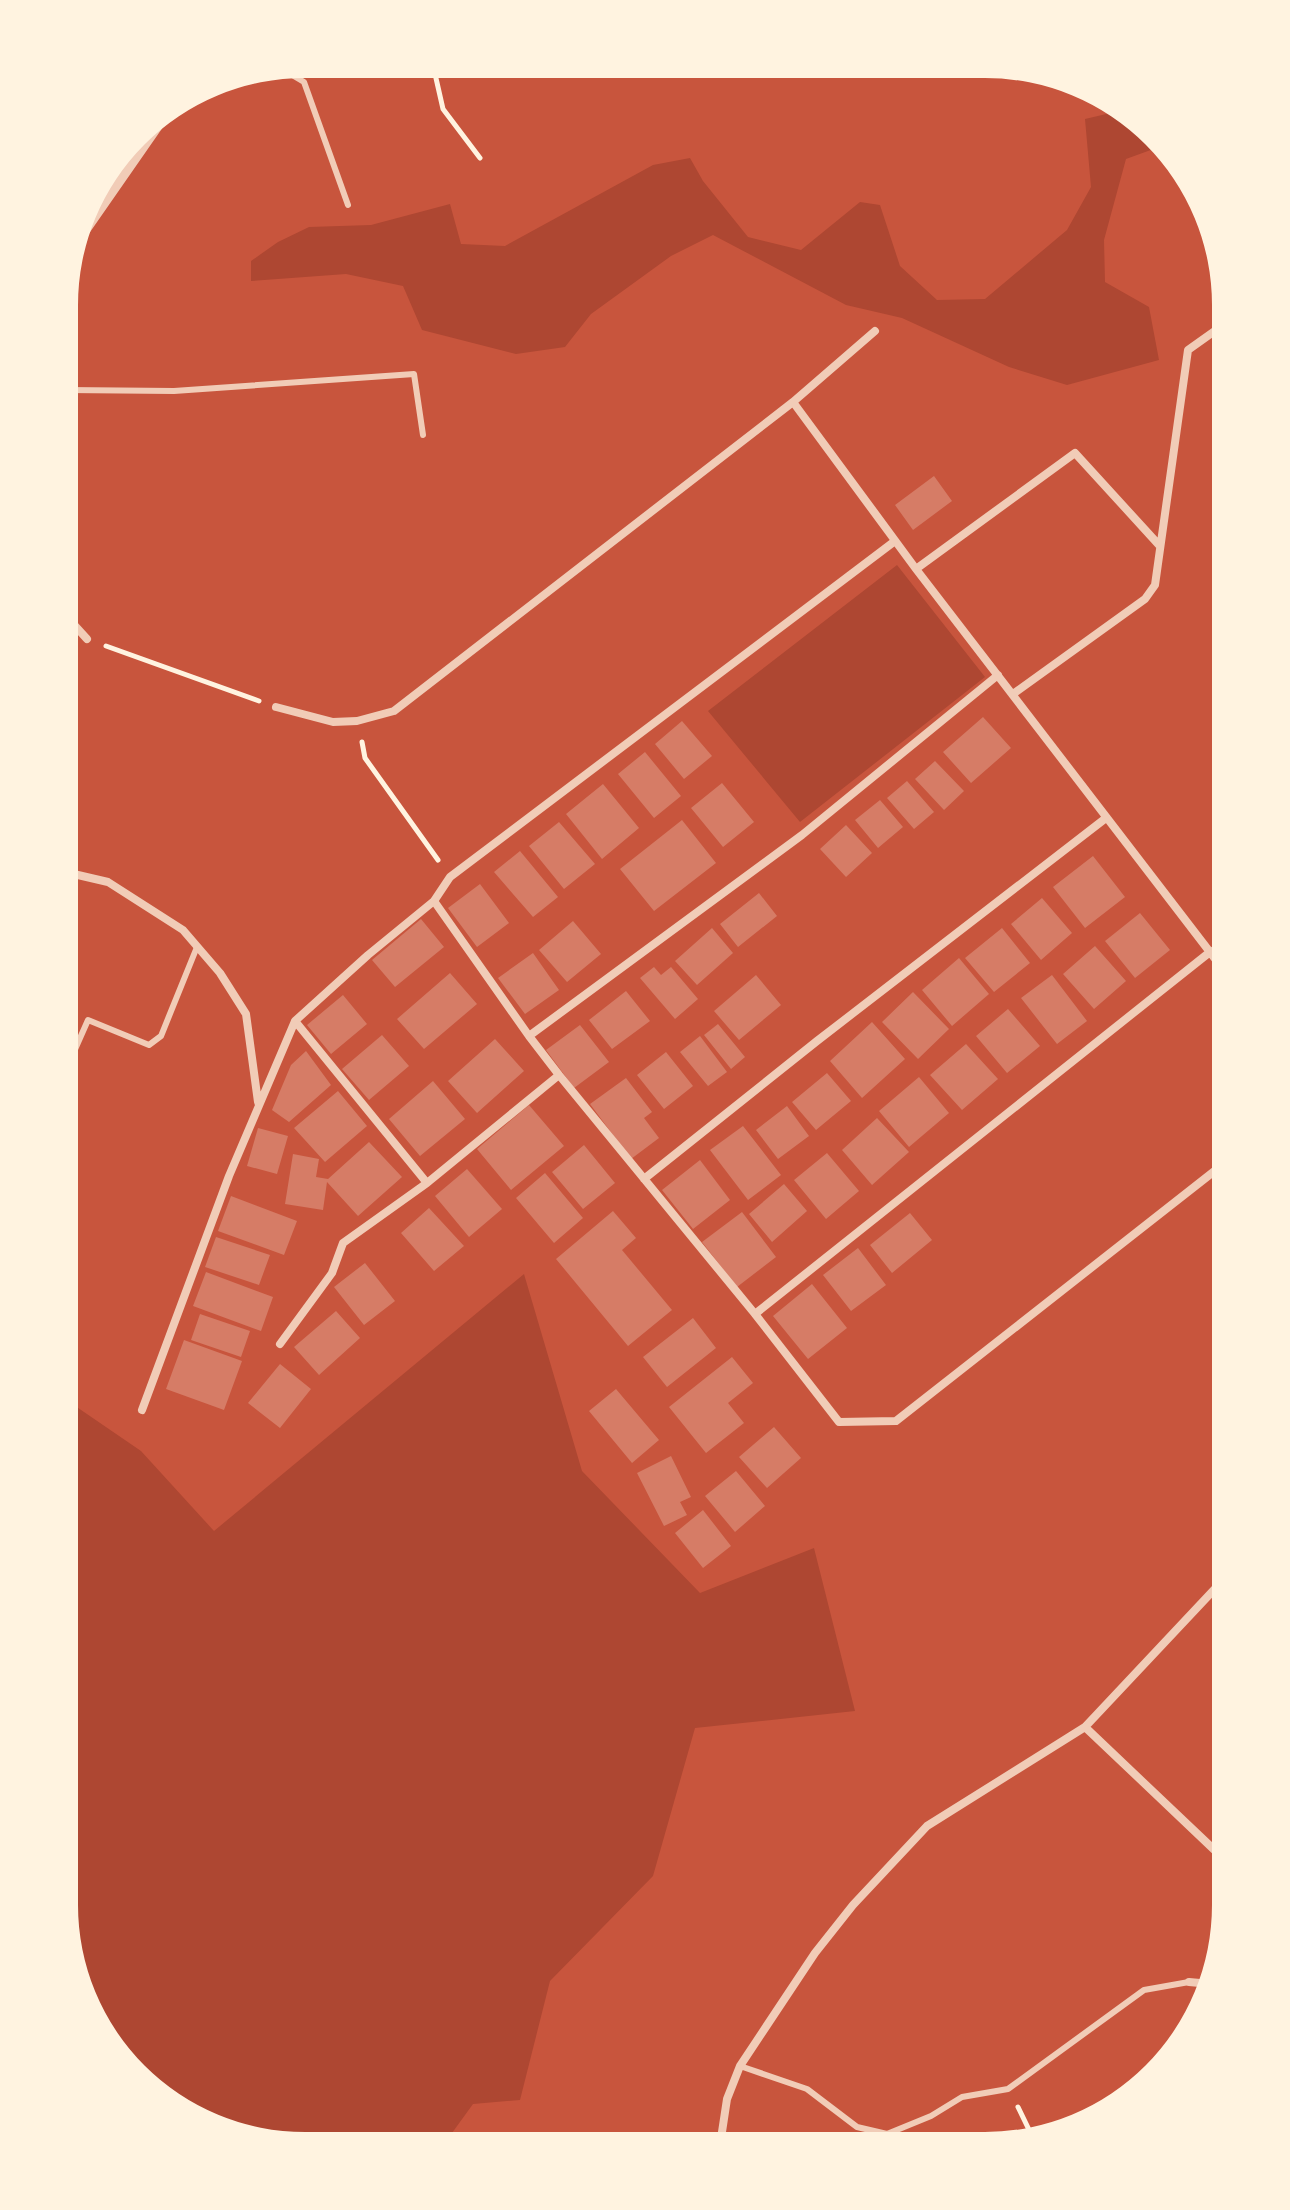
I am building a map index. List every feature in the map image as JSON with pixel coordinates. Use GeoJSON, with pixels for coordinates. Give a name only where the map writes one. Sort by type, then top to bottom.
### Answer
{"type":"FeatureCollection","features":[{"type":"Feature","properties":{"kind":"street"},"geometry":{"type":"LineString","coordinates":[[103,201],[138,151]]}},
{"type":"Feature","properties":{"kind":"street"},"geometry":{"type":"LineString","coordinates":[[276,707],[333,722],[357,721],[394,711],[793,402],[875,331]]}},
{"type":"Feature","properties":{"kind":"street"},"geometry":{"type":"LineString","coordinates":[[1013,694],[1145,599],[1155,585],[1188,350],[1212,333]]}},
{"type":"Feature","properties":{"kind":"street"},"geometry":{"type":"LineString","coordinates":[[793,402],[916,569],[1212,955]]}},
{"type":"Feature","properties":{"kind":"street"},"geometry":{"type":"LineString","coordinates":[[916,569],[1075,453],[1159,545]]}},
{"type":"Feature","properties":{"kind":"street"},"geometry":{"type":"LineString","coordinates":[[142,1410],[229,1176],[295,1021],[434,901],[450,877],[895,541]]}},
{"type":"Feature","properties":{"kind":"street"},"geometry":{"type":"LineString","coordinates":[[78,629],[87,639]]}},
{"type":"Feature","properties":{"kind":"street"},"geometry":{"type":"LineString","coordinates":[[529,1036],[802,835],[998,675]]}},
{"type":"Feature","properties":{"kind":"street"},"geometry":{"type":"LineString","coordinates":[[644,1179],[1106,818]]}},
{"type":"Feature","properties":{"kind":"street"},"geometry":{"type":"LineString","coordinates":[[78,875],[108,882],[183,930],[220,973],[246,1014],[259,1103]]}},
{"type":"Feature","properties":{"kind":"street"},"geometry":{"type":"LineString","coordinates":[[434,901],[559,1075],[755,1314],[839,1422],[896,1421],[1212,1173]]}},
{"type":"Feature","properties":{"kind":"street"},"geometry":{"type":"LineString","coordinates":[[755,1314],[1210,952]]}},
{"type":"Feature","properties":{"kind":"street"},"geometry":{"type":"LineString","coordinates":[[295,1021],[427,1183]]}},
{"type":"Feature","properties":{"kind":"street"},"geometry":{"type":"LineString","coordinates":[[280,1344],[332,1273],[343,1243],[427,1183],[559,1075]]}},
{"type":"Feature","properties":{"kind":"street"},"geometry":{"type":"LineString","coordinates":[[722,2132],[727,2099],[740,2066],[815,1953],[853,1905],[927,1826],[1085,1727],[1212,1592]]}},
{"type":"Feature","properties":{"kind":"street"},"geometry":{"type":"LineString","coordinates":[[1085,1727],[1212,1848]]}},
{"type":"Feature","properties":{"kind":"street"},"geometry":{"type":"LineString","coordinates":[[1189,1982],[1198,1983]]}},
{"type":"Feature","properties":{"kind":"lane"},"geometry":{"type":"LineString","coordinates":[[298,78],[304,82],[348,205]]}},
{"type":"Feature","properties":{"kind":"lane"},"geometry":{"type":"LineString","coordinates":[[78,390],[174,391],[414,374],[423,435]]}},
{"type":"Feature","properties":{"kind":"lane"},"geometry":{"type":"LineString","coordinates":[[78,1043],[88,1020],[149,1045],[161,1036],[197,947]]}},
{"type":"Feature","properties":{"kind":"lane"},"geometry":{"type":"LineString","coordinates":[[892,2132],[931,2116],[962,2097],[1008,2089],[1144,1990],[1189,1982]]}},
{"type":"Feature","properties":{"kind":"lane"},"geometry":{"type":"LineString","coordinates":[[740,2066],[807,2089],[857,2127],[878,2132]]}},
{"type":"Feature","properties":{"kind":"path"},"geometry":{"type":"LineString","coordinates":[[436,78],[443,109],[480,158]]}},
{"type":"Feature","properties":{"kind":"path"},"geometry":{"type":"LineString","coordinates":[[87,639],[276,707]]}},
{"type":"Feature","properties":{"kind":"path"},"geometry":{"type":"LineString","coordinates":[[357,721],[365,758],[450,877]]}},
{"type":"Feature","properties":{"kind":"path"},"geometry":{"type":"LineString","coordinates":[[1008,2089],[1028,2128]]}},
{"type":"Feature","properties":{"kind":"shaded area"},"geometry":{"type":"Polygon","coordinates":[[[1107,114],[1151,150],[1126,159],[1104,240],[1105,282],[1149,307],[1159,360],[1067,385],[1009,367],[902,318],[846,305],[713,235],[671,256],[591,314],[565,347],[516,354],[422,330],[403,286],[346,274],[251,281],[251,261],[278,242],[309,227],[371,225],[450,204],[461,244],[505,246],[653,165],[690,158],[703,181],[748,237],[801,250],[860,202],[880,205],[900,266],[937,300],[985,299],[1067,230],[1091,187],[1085,119],[1107,114]]]}},
{"type":"Feature","properties":{"kind":"shaded area"},"geometry":{"type":"Polygon","coordinates":[[[897,565],[985,677],[800,822],[708,711],[897,565]]]}},
{"type":"Feature","properties":{"kind":"shaded area"},"geometry":{"type":"Polygon","coordinates":[[[524,1274],[582,1471],[700,1593],[814,1548],[855,1711],[695,1728],[653,1876],[550,1981],[520,2100],[473,2104],[453,2132],[305,2132],[246,2124],[191,2102],[155,2076],[134,2055],[101,2006],[82,1949],[78,1920],[78,1408],[141,1451],[214,1531],[524,1274]]]}},
{"type":"Feature","properties":{"kind":"building"},"geometry":{"type":"Polygon","coordinates":[[[934,476],[952,501],[913,530],[895,505],[934,476]]]}},
{"type":"Feature","properties":{"kind":"building"},"geometry":{"type":"Polygon","coordinates":[[[983,717],[1011,748],[971,783],[943,752],[983,717]]]}},
{"type":"Feature","properties":{"kind":"building"},"geometry":{"type":"Polygon","coordinates":[[[682,721],[712,756],[684,779],[655,744],[682,721]]]}},
{"type":"Feature","properties":{"kind":"building"},"geometry":{"type":"Polygon","coordinates":[[[645,752],[681,796],[654,818],[618,774],[645,752]]]}},
{"type":"Feature","properties":{"kind":"building"},"geometry":{"type":"Polygon","coordinates":[[[935,761],[964,791],[944,810],[915,779],[935,761]]]}},
{"type":"Feature","properties":{"kind":"building"},"geometry":{"type":"Polygon","coordinates":[[[907,781],[934,812],[914,829],[887,798],[907,781]]]}},
{"type":"Feature","properties":{"kind":"building"},"geometry":{"type":"Polygon","coordinates":[[[722,783],[754,822],[723,847],[691,808],[722,783]]]}},
{"type":"Feature","properties":{"kind":"building"},"geometry":{"type":"Polygon","coordinates":[[[603,784],[639,828],[602,859],[566,814],[603,784]]]}},
{"type":"Feature","properties":{"kind":"building"},"geometry":{"type":"Polygon","coordinates":[[[880,800],[903,827],[878,848],[855,820],[880,800]]]}},
{"type":"Feature","properties":{"kind":"building"},"geometry":{"type":"Polygon","coordinates":[[[682,820],[716,863],[654,911],[620,869],[682,820]]]}},
{"type":"Feature","properties":{"kind":"building"},"geometry":{"type":"Polygon","coordinates":[[[559,822],[595,864],[564,889],[529,846],[559,822]]]}},
{"type":"Feature","properties":{"kind":"building"},"geometry":{"type":"Polygon","coordinates":[[[846,825],[872,853],[846,877],[820,849],[846,825]]]}},
{"type":"Feature","properties":{"kind":"building"},"geometry":{"type":"Polygon","coordinates":[[[520,851],[558,897],[533,917],[494,872],[520,851]]]}},
{"type":"Feature","properties":{"kind":"building"},"geometry":{"type":"Polygon","coordinates":[[[1093,856],[1125,897],[1085,928],[1053,887],[1093,856]]]}},
{"type":"Feature","properties":{"kind":"building"},"geometry":{"type":"Polygon","coordinates":[[[480,884],[509,923],[477,947],[448,908],[480,884]]]}},
{"type":"Feature","properties":{"kind":"building"},"geometry":{"type":"Polygon","coordinates":[[[759,893],[777,916],[738,947],[720,924],[759,893]]]}},
{"type":"Feature","properties":{"kind":"building"},"geometry":{"type":"Polygon","coordinates":[[[1042,898],[1072,933],[1041,960],[1011,924],[1042,898]]]}},
{"type":"Feature","properties":{"kind":"building"},"geometry":{"type":"Polygon","coordinates":[[[1140,913],[1170,950],[1135,978],[1105,941],[1140,913]]]}},
{"type":"Feature","properties":{"kind":"building"},"geometry":{"type":"Polygon","coordinates":[[[421,919],[444,947],[395,987],[372,960],[421,919]]]}},
{"type":"Feature","properties":{"kind":"building"},"geometry":{"type":"Polygon","coordinates":[[[573,921],[601,954],[567,982],[539,950],[573,921]]]}},
{"type":"Feature","properties":{"kind":"building"},"geometry":{"type":"Polygon","coordinates":[[[712,928],[733,953],[697,985],[675,961],[712,928]]]}},
{"type":"Feature","properties":{"kind":"building"},"geometry":{"type":"Polygon","coordinates":[[[1002,928],[1030,963],[994,992],[965,958],[1002,928]]]}},
{"type":"Feature","properties":{"kind":"building"},"geometry":{"type":"Polygon","coordinates":[[[1095,946],[1126,981],[1094,1009],[1063,974],[1095,946]]]}},
{"type":"Feature","properties":{"kind":"building"},"geometry":{"type":"Polygon","coordinates":[[[533,953],[559,990],[525,1014],[498,978],[533,953]]]}},
{"type":"Feature","properties":{"kind":"building"},"geometry":{"type":"Polygon","coordinates":[[[959,958],[989,994],[952,1026],[922,990],[959,958]]]}},
{"type":"Feature","properties":{"kind":"building"},"geometry":{"type":"Polygon","coordinates":[[[654,967],[661,975],[671,967],[698,999],[675,1019],[640,978],[654,967]]]}},
{"type":"Feature","properties":{"kind":"building"},"geometry":{"type":"Polygon","coordinates":[[[450,973],[477,1004],[424,1049],[397,1019],[450,973]]]}},
{"type":"Feature","properties":{"kind":"building"},"geometry":{"type":"Polygon","coordinates":[[[756,975],[781,1005],[739,1040],[714,1011],[756,975]]]}},
{"type":"Feature","properties":{"kind":"building"},"geometry":{"type":"Polygon","coordinates":[[[1052,975],[1087,1021],[1057,1044],[1021,998],[1052,975]]]}},
{"type":"Feature","properties":{"kind":"building"},"geometry":{"type":"Polygon","coordinates":[[[626,991],[650,1021],[612,1049],[589,1020],[626,991]]]}},
{"type":"Feature","properties":{"kind":"building"},"geometry":{"type":"Polygon","coordinates":[[[913,992],[949,1029],[918,1059],[882,1022],[913,992]]]}},
{"type":"Feature","properties":{"kind":"building"},"geometry":{"type":"Polygon","coordinates":[[[343,995],[367,1024],[331,1054],[307,1025],[343,995]]]}},
{"type":"Feature","properties":{"kind":"building"},"geometry":{"type":"Polygon","coordinates":[[[1008,1009],[1040,1046],[1007,1073],[976,1036],[1008,1009]]]}},
{"type":"Feature","properties":{"kind":"building"},"geometry":{"type":"Polygon","coordinates":[[[872,1022],[905,1059],[862,1098],[830,1061],[872,1022]]]}},
{"type":"Feature","properties":{"kind":"building"},"geometry":{"type":"Polygon","coordinates":[[[718,1024],[745,1057],[731,1069],[704,1035],[718,1024]]]}},
{"type":"Feature","properties":{"kind":"building"},"geometry":{"type":"Polygon","coordinates":[[[580,1025],[609,1062],[574,1088],[546,1050],[580,1025]]]}},
{"type":"Feature","properties":{"kind":"building"},"geometry":{"type":"Polygon","coordinates":[[[382,1035],[409,1066],[369,1100],[342,1069],[382,1035]]]}},
{"type":"Feature","properties":{"kind":"building"},"geometry":{"type":"Polygon","coordinates":[[[700,1036],[727,1072],[708,1086],[680,1052],[700,1036]]]}},
{"type":"Feature","properties":{"kind":"building"},"geometry":{"type":"Polygon","coordinates":[[[495,1039],[524,1071],[477,1113],[448,1081],[495,1039]]]}},
{"type":"Feature","properties":{"kind":"building"},"geometry":{"type":"Polygon","coordinates":[[[966,1044],[998,1079],[962,1110],[930,1075],[966,1044]]]}},
{"type":"Feature","properties":{"kind":"building"},"geometry":{"type":"Polygon","coordinates":[[[306,1051],[331,1085],[289,1122],[272,1110],[291,1065],[306,1051]]]}},
{"type":"Feature","properties":{"kind":"building"},"geometry":{"type":"Polygon","coordinates":[[[666,1052],[693,1086],[664,1109],[637,1075],[666,1052]]]}},
{"type":"Feature","properties":{"kind":"building"},"geometry":{"type":"Polygon","coordinates":[[[827,1073],[851,1101],[816,1130],[792,1102],[827,1073]]]}},
{"type":"Feature","properties":{"kind":"building"},"geometry":{"type":"Polygon","coordinates":[[[919,1077],[949,1113],[909,1147],[879,1111],[919,1077]]]}},
{"type":"Feature","properties":{"kind":"building"},"geometry":{"type":"Polygon","coordinates":[[[626,1078],[652,1112],[644,1118],[659,1138],[631,1159],[590,1104],[626,1078]]]}},
{"type":"Feature","properties":{"kind":"building"},"geometry":{"type":"Polygon","coordinates":[[[433,1081],[465,1119],[420,1156],[389,1119],[433,1081]]]}},
{"type":"Feature","properties":{"kind":"building"},"geometry":{"type":"Polygon","coordinates":[[[338,1091],[367,1126],[325,1162],[294,1128],[338,1091]]]}},
{"type":"Feature","properties":{"kind":"building"},"geometry":{"type":"Polygon","coordinates":[[[529,1105],[564,1146],[511,1190],[477,1149],[529,1105]]]}},
{"type":"Feature","properties":{"kind":"building"},"geometry":{"type":"Polygon","coordinates":[[[787,1106],[809,1136],[778,1159],[756,1130],[787,1106]]]}},
{"type":"Feature","properties":{"kind":"building"},"geometry":{"type":"Polygon","coordinates":[[[877,1118],[909,1152],[872,1185],[842,1150],[877,1118]]]}},
{"type":"Feature","properties":{"kind":"building"},"geometry":{"type":"Polygon","coordinates":[[[743,1126],[781,1175],[748,1200],[710,1150],[743,1126]]]}},
{"type":"Feature","properties":{"kind":"building"},"geometry":{"type":"Polygon","coordinates":[[[258,1128],[288,1136],[277,1174],[247,1166],[258,1128]]]}},
{"type":"Feature","properties":{"kind":"building"},"geometry":{"type":"Polygon","coordinates":[[[369,1142],[402,1177],[358,1216],[327,1182],[323,1210],[285,1204],[293,1154],[319,1159],[316,1177],[328,1179],[369,1142]]]}},
{"type":"Feature","properties":{"kind":"building"},"geometry":{"type":"Polygon","coordinates":[[[584,1145],[615,1183],[583,1209],[552,1172],[584,1145]]]}},
{"type":"Feature","properties":{"kind":"building"},"geometry":{"type":"Polygon","coordinates":[[[827,1153],[859,1191],[826,1219],[794,1180],[827,1153]]]}},
{"type":"Feature","properties":{"kind":"building"},"geometry":{"type":"Polygon","coordinates":[[[700,1160],[730,1200],[693,1229],[662,1190],[700,1160]]]}},
{"type":"Feature","properties":{"kind":"building"},"geometry":{"type":"Polygon","coordinates":[[[467,1169],[502,1209],[469,1237],[435,1196],[467,1169]]]}},
{"type":"Feature","properties":{"kind":"building"},"geometry":{"type":"Polygon","coordinates":[[[545,1173],[583,1218],[554,1243],[516,1198],[545,1173]]]}},
{"type":"Feature","properties":{"kind":"building"},"geometry":{"type":"Polygon","coordinates":[[[784,1184],[807,1211],[772,1242],[749,1214],[784,1184]]]}},
{"type":"Feature","properties":{"kind":"building"},"geometry":{"type":"Polygon","coordinates":[[[231,1196],[297,1221],[284,1255],[218,1231],[231,1196]]]}},
{"type":"Feature","properties":{"kind":"building"},"geometry":{"type":"Polygon","coordinates":[[[429,1208],[464,1246],[434,1271],[401,1233],[429,1208]]]}},
{"type":"Feature","properties":{"kind":"building"},"geometry":{"type":"Polygon","coordinates":[[[613,1211],[636,1238],[622,1250],[672,1310],[628,1346],[556,1259],[613,1211]]]}},
{"type":"Feature","properties":{"kind":"building"},"geometry":{"type":"Polygon","coordinates":[[[742,1212],[776,1257],[737,1287],[702,1242],[742,1212]]]}},
{"type":"Feature","properties":{"kind":"building"},"geometry":{"type":"Polygon","coordinates":[[[910,1213],[932,1240],[892,1273],[870,1245],[910,1213]]]}},
{"type":"Feature","properties":{"kind":"building"},"geometry":{"type":"Polygon","coordinates":[[[216,1237],[270,1255],[259,1285],[205,1267],[216,1237]]]}},
{"type":"Feature","properties":{"kind":"building"},"geometry":{"type":"Polygon","coordinates":[[[858,1248],[886,1285],[851,1311],[823,1275],[858,1248]]]}},
{"type":"Feature","properties":{"kind":"building"},"geometry":{"type":"Polygon","coordinates":[[[365,1263],[395,1301],[364,1325],[334,1287],[365,1263]]]}},
{"type":"Feature","properties":{"kind":"building"},"geometry":{"type":"Polygon","coordinates":[[[206,1272],[273,1297],[261,1331],[193,1306],[206,1272]]]}},
{"type":"Feature","properties":{"kind":"building"},"geometry":{"type":"Polygon","coordinates":[[[812,1284],[847,1328],[808,1359],[773,1316],[812,1284]]]}},
{"type":"Feature","properties":{"kind":"building"},"geometry":{"type":"Polygon","coordinates":[[[336,1311],[360,1338],[319,1375],[294,1347],[336,1311]]]}},
{"type":"Feature","properties":{"kind":"building"},"geometry":{"type":"Polygon","coordinates":[[[200,1314],[250,1331],[241,1357],[191,1340],[200,1314]]]}},
{"type":"Feature","properties":{"kind":"building"},"geometry":{"type":"Polygon","coordinates":[[[693,1318],[716,1348],[667,1387],[643,1357],[693,1318]]]}},
{"type":"Feature","properties":{"kind":"building"},"geometry":{"type":"Polygon","coordinates":[[[184,1340],[242,1361],[224,1410],[166,1389],[184,1340]]]}},
{"type":"Feature","properties":{"kind":"building"},"geometry":{"type":"Polygon","coordinates":[[[732,1357],[753,1383],[728,1403],[744,1423],[706,1453],[669,1407],[732,1357]]]}},
{"type":"Feature","properties":{"kind":"building"},"geometry":{"type":"Polygon","coordinates":[[[280,1364],[311,1389],[280,1428],[248,1403],[280,1364]]]}},
{"type":"Feature","properties":{"kind":"building"},"geometry":{"type":"Polygon","coordinates":[[[616,1389],[659,1440],[632,1463],[589,1411],[616,1389]]]}},
{"type":"Feature","properties":{"kind":"building"},"geometry":{"type":"Polygon","coordinates":[[[774,1427],[801,1458],[767,1488],[739,1457],[774,1427]]]}},
{"type":"Feature","properties":{"kind":"building"},"geometry":{"type":"Polygon","coordinates":[[[671,1456],[691,1497],[680,1502],[687,1515],[664,1526],[637,1473],[671,1456]]]}},
{"type":"Feature","properties":{"kind":"building"},"geometry":{"type":"Polygon","coordinates":[[[736,1471],[765,1506],[735,1532],[705,1496],[736,1471]]]}},
{"type":"Feature","properties":{"kind":"building"},"geometry":{"type":"Polygon","coordinates":[[[703,1510],[731,1546],[703,1568],[675,1533],[703,1510]]]}}]}
